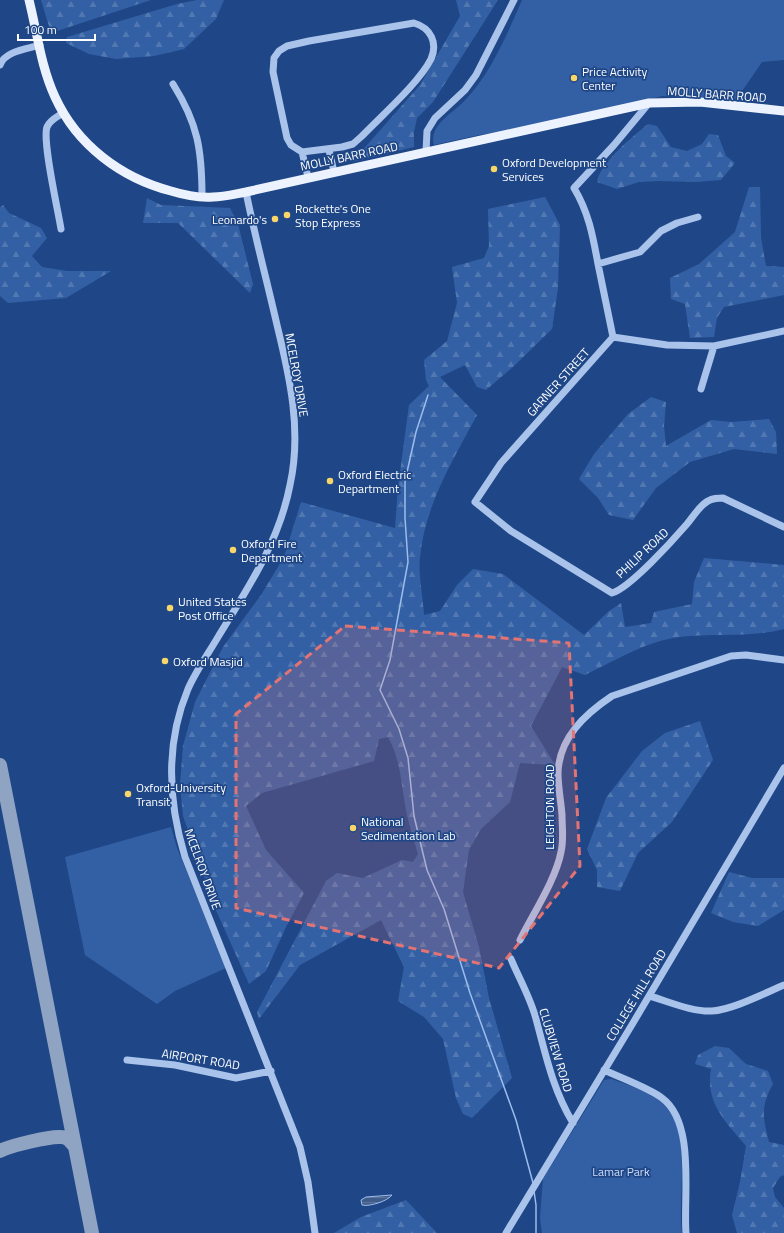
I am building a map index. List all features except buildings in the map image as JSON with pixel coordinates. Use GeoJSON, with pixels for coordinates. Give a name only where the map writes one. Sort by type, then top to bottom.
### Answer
{"type":"FeatureCollection","features":[{"type":"Feature","properties":{"kind":"main road","name":"MOLLY BARR ROAD"},"geometry":{"type":"LineString","coordinates":[[29,0],[54,95],[63,113],[88,144],[105,160],[142,182],[164,189],[202,197],[246,192],[308,177],[649,103],[700,102],[784,111]]}},
{"type":"Feature","properties":{"kind":"street"},"geometry":{"type":"LineString","coordinates":[[426,152],[427,131],[435,118],[465,90],[476,75],[514,0]]}},
{"type":"Feature","properties":{"kind":"street"},"geometry":{"type":"LineString","coordinates":[[414,23],[423,26],[429,32],[433,40],[434,49],[431,59],[419,76],[353,144],[329,150],[302,152],[291,145],[287,138],[273,72],[274,58],[279,51],[287,46],[372,30],[414,23]]}},
{"type":"Feature","properties":{"kind":"street"},"geometry":{"type":"LineString","coordinates":[[0,65],[2,60],[8,55],[40,45]]}},
{"type":"Feature","properties":{"kind":"street"},"geometry":{"type":"LineString","coordinates":[[173,84],[183,99],[197,136],[201,154],[202,197]]}},
{"type":"Feature","properties":{"kind":"street"},"geometry":{"type":"LineString","coordinates":[[649,103],[614,146],[574,188],[584,206],[590,222],[613,337],[667,345],[714,346],[784,331]]}},
{"type":"Feature","properties":{"kind":"street"},"geometry":{"type":"LineString","coordinates":[[61,229],[46,146],[47,128],[51,121],[63,113]]}},
{"type":"Feature","properties":{"kind":"street"},"geometry":{"type":"LineString","coordinates":[[329,150],[334,172]]}},
{"type":"Feature","properties":{"kind":"street"},"geometry":{"type":"LineString","coordinates":[[302,152],[308,177]]}},
{"type":"Feature","properties":{"kind":"street","name":"MCELROY DRIVE"},"geometry":{"type":"LineString","coordinates":[[246,192],[287,366],[295,413],[294,461],[291,484],[282,518],[271,546],[256,575],[188,688],[176,724],[170,786],[178,833],[185,857],[300,1147],[308,1182],[315,1233]]}},
{"type":"Feature","properties":{"kind":"street"},"geometry":{"type":"LineString","coordinates":[[598,264],[640,252],[661,231],[677,223],[698,217]]}},
{"type":"Feature","properties":{"kind":"street","name":"GARNER STREET"},"geometry":{"type":"LineString","coordinates":[[475,502],[501,463],[613,337]]}},
{"type":"Feature","properties":{"kind":"street"},"geometry":{"type":"LineString","coordinates":[[701,389],[714,346]]}},
{"type":"Feature","properties":{"kind":"street","name":"PHILIP ROAD"},"geometry":{"type":"LineString","coordinates":[[475,502],[512,531],[612,593],[631,580],[648,565],[680,532],[706,501],[714,497],[723,498],[784,527]]}},
{"type":"Feature","properties":{"kind":"street","name":"LEIGHTON ROAD"},"geometry":{"type":"LineString","coordinates":[[520,940],[558,866],[562,850],[558,773],[559,759],[562,747],[582,719],[612,696],[731,656],[746,655],[784,660]]}},
{"type":"Feature","properties":{"kind":"street","name":"COLLEGE HILL ROAD"},"geometry":{"type":"LineString","coordinates":[[506,1233],[784,768]]}},
{"type":"Feature","properties":{"kind":"street","name":"CLUBVIEW ROAD"},"geometry":{"type":"LineString","coordinates":[[511,959],[536,1018],[555,1090],[573,1123]]}},
{"type":"Feature","properties":{"kind":"street"},"geometry":{"type":"LineString","coordinates":[[649,996],[695,1009],[712,1011],[751,999],[784,985]]}},
{"type":"Feature","properties":{"kind":"street","name":"AIRPORT ROAD"},"geometry":{"type":"LineString","coordinates":[[127,1060],[175,1066],[236,1078],[271,1071]]}},
{"type":"Feature","properties":{"kind":"street"},"geometry":{"type":"LineString","coordinates":[[604,1070],[654,1093],[664,1099],[672,1109],[682,1135],[686,1160],[686,1192],[684,1213],[686,1233]]}},
{"type":"Feature","properties":{"kind":"highlighted area"},"geometry":{"type":"Polygon","coordinates":[[[345,626],[569,643],[580,866],[499,968],[236,908],[236,714],[345,626]]]}},
{"type":"Feature","properties":{"kind":"green space"},"geometry":{"type":"Polygon","coordinates":[[[41,0],[151,0],[51,33],[41,0]]]}},
{"type":"Feature","properties":{"kind":"green space"},"geometry":{"type":"Polygon","coordinates":[[[197,0],[224,0],[216,19],[184,49],[154,56],[116,59],[89,54],[66,43],[67,37],[177,4],[197,0]]]}},
{"type":"Feature","properties":{"kind":"green space"},"geometry":{"type":"Polygon","coordinates":[[[456,0],[498,0],[433,102],[417,118],[414,132],[414,147],[352,162],[420,85],[460,16],[456,0]]]}},
{"type":"Feature","properties":{"kind":"green space"},"geometry":{"type":"Polygon","coordinates":[[[522,0],[784,0],[784,60],[762,62],[736,100],[662,96],[553,124],[479,135],[434,145],[433,138],[439,125],[467,98],[484,77],[505,38],[522,0]]]}},
{"type":"Feature","properties":{"kind":"green space"},"geometry":{"type":"Polygon","coordinates":[[[648,124],[657,126],[671,147],[687,151],[702,144],[709,134],[718,135],[726,156],[735,163],[721,180],[696,182],[639,182],[617,189],[597,182],[599,175],[610,159],[648,124]]]}},
{"type":"Feature","properties":{"kind":"green space"},"geometry":{"type":"Polygon","coordinates":[[[749,187],[760,187],[761,238],[766,266],[784,267],[784,295],[724,307],[717,318],[714,337],[690,338],[685,304],[671,299],[670,278],[699,264],[735,232],[749,187]]]}},
{"type":"Feature","properties":{"kind":"green space"},"geometry":{"type":"Polygon","coordinates":[[[545,197],[560,225],[558,288],[552,329],[514,366],[486,390],[477,387],[465,365],[440,377],[477,415],[441,483],[428,519],[420,557],[420,578],[424,615],[440,611],[457,585],[473,569],[503,574],[584,635],[609,611],[621,603],[625,627],[651,623],[654,612],[692,604],[694,582],[704,558],[784,565],[784,629],[771,632],[692,636],[667,639],[631,652],[585,675],[562,667],[531,726],[555,765],[520,763],[510,802],[481,829],[469,850],[463,892],[479,947],[489,998],[512,1078],[472,1118],[463,1114],[456,1098],[443,1039],[424,1017],[398,1001],[404,967],[381,920],[300,965],[259,1019],[257,1012],[326,881],[337,873],[363,878],[402,860],[413,862],[418,854],[407,815],[399,766],[393,746],[388,737],[379,739],[374,761],[262,793],[246,806],[266,850],[304,893],[286,927],[266,971],[249,984],[215,908],[183,816],[180,785],[183,746],[195,702],[223,647],[261,595],[284,557],[301,502],[395,528],[398,487],[409,405],[429,386],[426,380],[424,360],[447,341],[457,303],[452,267],[484,258],[489,246],[488,209],[545,197]]]}},
{"type":"Feature","properties":{"kind":"green space"},"geometry":{"type":"Polygon","coordinates":[[[147,198],[161,205],[230,208],[238,224],[253,284],[250,293],[178,223],[143,223],[147,198]]]}},
{"type":"Feature","properties":{"kind":"green space"},"geometry":{"type":"Polygon","coordinates":[[[3,205],[9,213],[41,228],[47,238],[32,256],[42,267],[67,271],[111,271],[66,298],[8,303],[0,296],[0,207],[3,205]]]}},
{"type":"Feature","properties":{"kind":"green space"},"geometry":{"type":"Polygon","coordinates":[[[651,397],[666,402],[664,426],[666,446],[711,420],[731,422],[769,419],[776,432],[777,454],[734,449],[690,462],[656,488],[633,520],[609,515],[598,498],[579,479],[594,454],[628,414],[651,397]]]}},
{"type":"Feature","properties":{"kind":"green space"},"geometry":{"type":"Polygon","coordinates":[[[700,721],[713,760],[672,822],[638,853],[620,891],[597,887],[597,870],[587,849],[606,798],[642,751],[665,733],[700,721]]]}},
{"type":"Feature","properties":{"kind":"green space"},"geometry":{"type":"Polygon","coordinates":[[[171,827],[177,848],[226,968],[175,991],[157,1004],[85,955],[65,857],[171,827]]]}},
{"type":"Feature","properties":{"kind":"green space"},"geometry":{"type":"Polygon","coordinates":[[[729,872],[752,878],[784,878],[784,910],[758,926],[733,922],[711,913],[729,872]]]}},
{"type":"Feature","properties":{"kind":"green space"},"geometry":{"type":"Polygon","coordinates":[[[715,1046],[729,1048],[746,1064],[768,1071],[773,1084],[764,1106],[764,1119],[769,1142],[784,1145],[784,1175],[780,1177],[773,1188],[775,1197],[784,1208],[784,1233],[737,1233],[732,1215],[740,1182],[746,1146],[718,1111],[711,1092],[711,1069],[695,1064],[698,1055],[715,1046]]]}},
{"type":"Feature","properties":{"kind":"green space","name":"Lamar Park"},"geometry":{"type":"Polygon","coordinates":[[[612,1079],[652,1094],[663,1102],[672,1114],[678,1129],[681,1146],[682,1233],[542,1233],[540,1218],[543,1179],[604,1080],[612,1079]]]}},
{"type":"Feature","properties":{"kind":"green space"},"geometry":{"type":"Polygon","coordinates":[[[406,1200],[437,1233],[334,1233],[361,1217],[406,1200]]]}},
{"type":"Feature","properties":{"kind":"shaded area"},"geometry":{"type":"Polygon","coordinates":[[[392,1195],[378,1203],[362,1205],[361,1200],[366,1197],[392,1195]]]}},
{"type":"Feature","properties":{"kind":"waterway"},"geometry":{"type":"LineString","coordinates":[[428,395],[416,432],[405,481],[405,518],[408,562],[390,660],[380,690],[399,729],[408,758],[414,816],[427,870],[444,909],[470,993],[516,1120],[533,1183]]}},
{"type":"Feature","properties":{"kind":"waterway"},"geometry":{"type":"LineString","coordinates":[[534,1191],[536,1205],[536,1233]]}},
{"type":"Feature","properties":{"kind":"taxiway"},"geometry":{"type":"LineString","coordinates":[[0,765],[92,1233]]}},
{"type":"Feature","properties":{"kind":"taxiway"},"geometry":{"type":"LineString","coordinates":[[0,1151],[30,1142],[56,1137],[66,1138],[75,1147]]}},
{"type":"Feature","properties":{"kind":"place","name":"Price Activity Center"},"geometry":{"type":"Point","coordinates":[574,78]}},
{"type":"Feature","properties":{"kind":"place","name":"Oxford Development Services"},"geometry":{"type":"Point","coordinates":[494,169]}},
{"type":"Feature","properties":{"kind":"place","name":"Rockette's One Stop Express"},"geometry":{"type":"Point","coordinates":[287,215]}},
{"type":"Feature","properties":{"kind":"place","name":"Leonardo's"},"geometry":{"type":"Point","coordinates":[275,219]}},
{"type":"Feature","properties":{"kind":"place","name":"Oxford Electric Department"},"geometry":{"type":"Point","coordinates":[330,481]}},
{"type":"Feature","properties":{"kind":"place","name":"Oxford Fire Department"},"geometry":{"type":"Point","coordinates":[233,550]}},
{"type":"Feature","properties":{"kind":"place","name":"United States Post Office"},"geometry":{"type":"Point","coordinates":[170,608]}},
{"type":"Feature","properties":{"kind":"place","name":"Oxford Masjid"},"geometry":{"type":"Point","coordinates":[165,661]}},
{"type":"Feature","properties":{"kind":"place","name":"Oxford-University Transit"},"geometry":{"type":"Point","coordinates":[128,794]}},
{"type":"Feature","properties":{"kind":"place","name":"National Sedimentation Lab"},"geometry":{"type":"Point","coordinates":[353,828]}}]}
